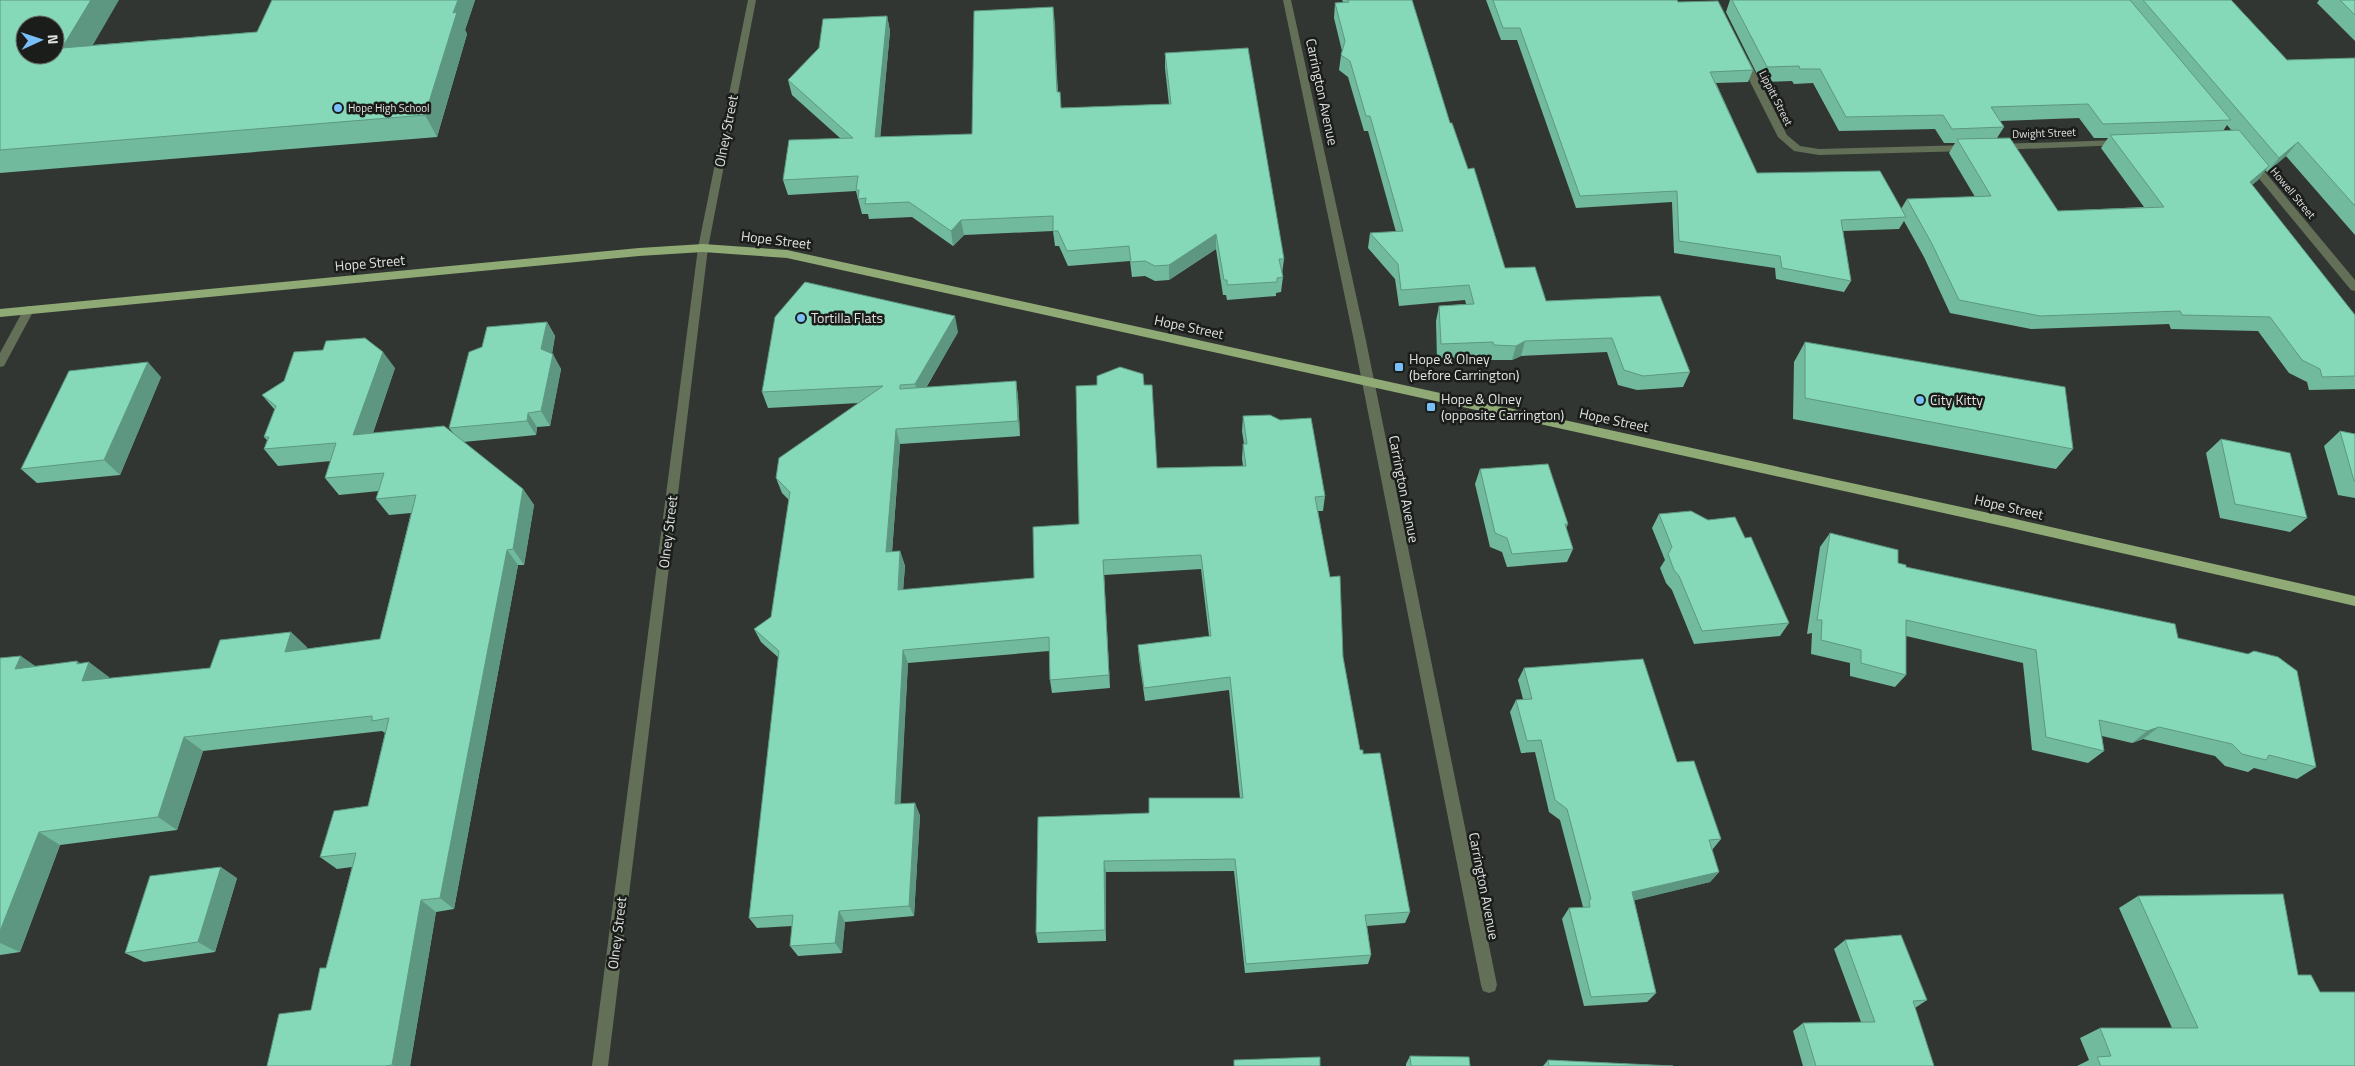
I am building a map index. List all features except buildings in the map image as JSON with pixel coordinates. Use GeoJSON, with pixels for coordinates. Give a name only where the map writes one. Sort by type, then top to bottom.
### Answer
{"type":"FeatureCollection","features":[{"type":"Feature","properties":{"kind":"main road","name":"Hope Street"},"geometry":{"type":"LineString","coordinates":[[0,313],[629,253],[703,248],[787,254],[2007,522],[2355,601]]}},
{"type":"Feature","properties":{"kind":"street","name":"Olney Street"},"geometry":{"type":"LineString","coordinates":[[600,1066],[703,248],[752,0]]}},
{"type":"Feature","properties":{"kind":"street","name":"Carrington Avenue"},"geometry":{"type":"LineString","coordinates":[[1287,0],[1368,382],[1489,985]]}},
{"type":"Feature","properties":{"kind":"street","name":"Lippitt Street"},"geometry":{"type":"LineString","coordinates":[[1740,51],[1783,137],[1797,149]]}},
{"type":"Feature","properties":{"kind":"street","name":"Dwight Street"},"geometry":{"type":"LineString","coordinates":[[1797,149],[1819,152],[2133,142]]}},
{"type":"Feature","properties":{"kind":"street","name":"Howell Street"},"geometry":{"type":"LineString","coordinates":[[2244,154],[2355,287]]}},
{"type":"Feature","properties":{"kind":"street"},"geometry":{"type":"LineString","coordinates":[[0,363],[29,310]]}},
{"type":"Feature","properties":{"kind":"place","name":"Hope High School"},"geometry":{"type":"Point","coordinates":[338,108]}},
{"type":"Feature","properties":{"kind":"place","name":"Tortilla Flats"},"geometry":{"type":"Point","coordinates":[801,318]}},
{"type":"Feature","properties":{"kind":"place","name":"Hope & Olney (before Carrington)"},"geometry":{"type":"Point","coordinates":[1399,367]}},
{"type":"Feature","properties":{"kind":"place","name":"City Kitty"},"geometry":{"type":"Point","coordinates":[1920,400]}},
{"type":"Feature","properties":{"kind":"place","name":"Hope & Olney (opposite Carrington)"},"geometry":{"type":"Point","coordinates":[1431,407]}}]}
